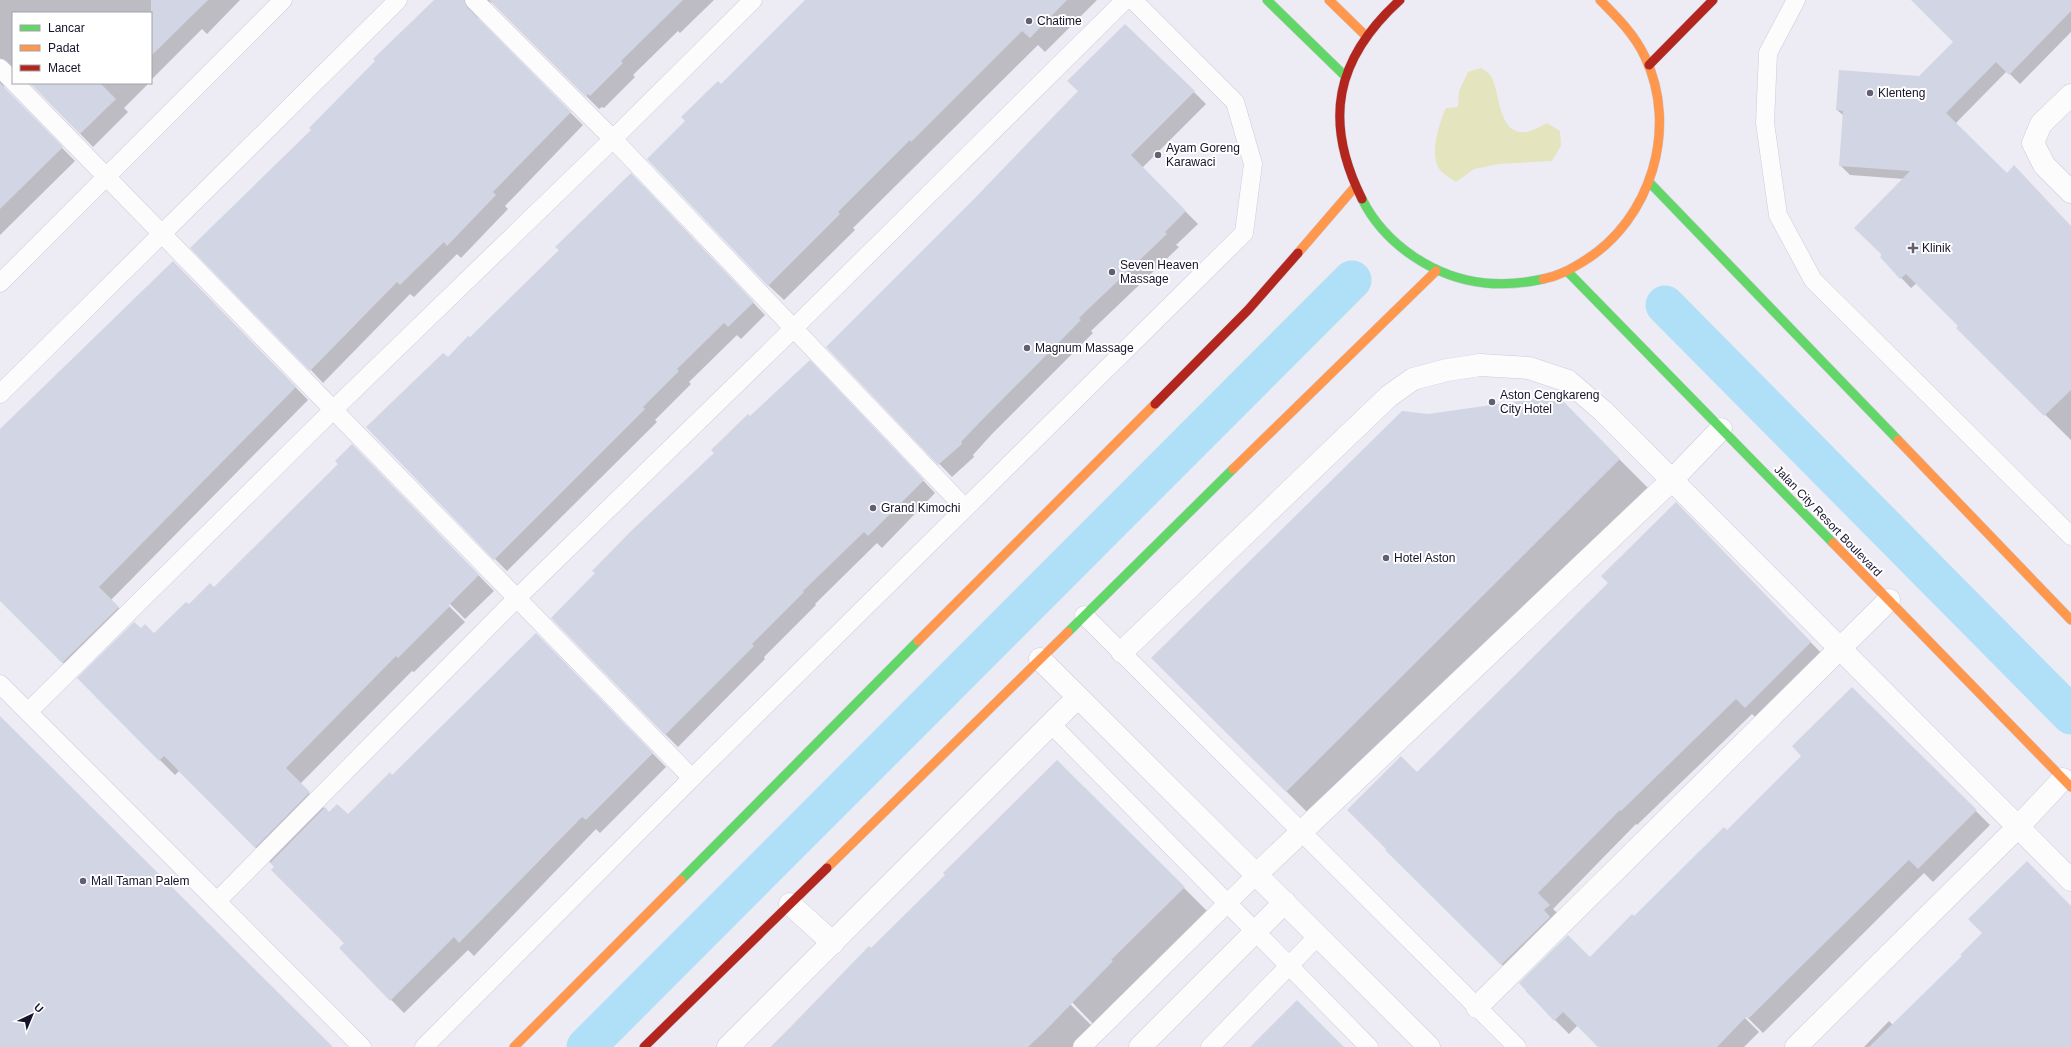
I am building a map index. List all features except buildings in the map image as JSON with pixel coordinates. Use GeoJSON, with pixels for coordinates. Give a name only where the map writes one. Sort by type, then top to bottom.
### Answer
{"type":"FeatureCollection","features":[{"type":"Feature","properties":{"kind":"street"},"geometry":{"type":"LineString","coordinates":[[1267,0],[1345,76]]}},
{"type":"Feature","properties":{"kind":"street"},"geometry":{"type":"LineString","coordinates":[[1329,0],[1366,36]]}},
{"type":"Feature","properties":{"kind":"street"},"geometry":{"type":"LineString","coordinates":[[1400,0],[1389,9],[1366,36],[1345,76],[1339,104],[1339,130],[1346,163],[1354,188],[1375,222],[1402,250],[1436,271],[1469,281],[1503,285],[1538,281],[1568,272],[1604,247],[1631,218],[1650,183],[1660,144],[1659,104],[1649,65],[1628,29],[1600,0]]}},
{"type":"Feature","properties":{"kind":"street"},"geometry":{"type":"LineString","coordinates":[[1649,65],[1713,0]]}},
{"type":"Feature","properties":{"kind":"street"},"geometry":{"type":"LineString","coordinates":[[2071,95],[2041,124],[2033,143],[2044,165],[2071,192]]}},
{"type":"Feature","properties":{"kind":"street"},"geometry":{"type":"LineString","coordinates":[[1650,183],[2071,620]]}},
{"type":"Feature","properties":{"kind":"street"},"geometry":{"type":"LineString","coordinates":[[514,1047],[1248,310],[1354,188]]}},
{"type":"Feature","properties":{"kind":"street"},"geometry":{"type":"LineString","coordinates":[[644,1047],[1436,271]]}},
{"type":"Feature","properties":{"kind":"street","name":"Jalan City Resort Boulevard"},"geometry":{"type":"LineString","coordinates":[[1568,272],[2067,783]]}},
{"type":"Feature","properties":{"kind":"street"},"geometry":{"type":"LineString","coordinates":[[1122,652],[1389,396],[1413,379],[1447,370],[1480,365],[1529,368],[1568,381],[1603,411],[2071,880]]}},
{"type":"Feature","properties":{"kind":"street"},"geometry":{"type":"LineString","coordinates":[[1257,874],[1672,480],[1721,429]]}},
{"type":"Feature","properties":{"kind":"street"},"geometry":{"type":"LineString","coordinates":[[1477,1007],[1889,600]]}},
{"type":"Feature","properties":{"kind":"street"},"geometry":{"type":"LineString","coordinates":[[1040,659],[1257,874],[1428,1047]]}},
{"type":"Feature","properties":{"kind":"street"},"geometry":{"type":"LineString","coordinates":[[728,1047],[1078,697]]}},
{"type":"Feature","properties":{"kind":"street"},"geometry":{"type":"LineString","coordinates":[[1796,1047],[2018,827],[2067,783]]}},
{"type":"Feature","properties":{"kind":"street"},"geometry":{"type":"LineString","coordinates":[[1140,1047],[1285,902]]}},
{"type":"Feature","properties":{"kind":"street"},"geometry":{"type":"LineString","coordinates":[[790,904],[833,943]]}},
{"type":"Feature","properties":{"kind":"lane"},"geometry":{"type":"LineString","coordinates":[[0,283],[283,0]]}},
{"type":"Feature","properties":{"kind":"lane"},"geometry":{"type":"LineString","coordinates":[[0,394],[398,0]]}},
{"type":"Feature","properties":{"kind":"lane"},"geometry":{"type":"LineString","coordinates":[[474,0],[614,139],[965,508]]}},
{"type":"Feature","properties":{"kind":"lane"},"geometry":{"type":"LineString","coordinates":[[28,712],[333,410],[614,139],[753,0]]}},
{"type":"Feature","properties":{"kind":"lane"},"geometry":{"type":"LineString","coordinates":[[217,901],[517,598],[794,328],[1124,0]]}},
{"type":"Feature","properties":{"kind":"lane"},"geometry":{"type":"LineString","coordinates":[[424,1047],[692,778],[1244,233],[1253,164],[1235,102],[1132,0]]}},
{"type":"Feature","properties":{"kind":"lane"},"geometry":{"type":"LineString","coordinates":[[1796,0],[1768,53],[1765,123],[1778,215],[1813,280],[2071,536]]}},
{"type":"Feature","properties":{"kind":"lane"},"geometry":{"type":"LineString","coordinates":[[0,68],[12,80]]}},
{"type":"Feature","properties":{"kind":"lane"},"geometry":{"type":"LineString","coordinates":[[16,84],[692,778]]}},
{"type":"Feature","properties":{"kind":"lane"},"geometry":{"type":"LineString","coordinates":[[1084,615],[1517,1047]]}},
{"type":"Feature","properties":{"kind":"lane"},"geometry":{"type":"LineString","coordinates":[[0,684],[362,1047]]}},
{"type":"Feature","properties":{"kind":"lane"},"geometry":{"type":"LineString","coordinates":[[1051,724],[1369,1047]]}},
{"type":"Feature","properties":{"kind":"lane"},"geometry":{"type":"LineString","coordinates":[[1082,1047],[1257,874]]}},
{"type":"Feature","properties":{"kind":"lane"},"geometry":{"type":"LineString","coordinates":[[1210,1047],[1318,936]]}},
{"type":"Feature","properties":{"kind":"green space"},"geometry":{"type":"Polygon","coordinates":[[[1481,68],[1491,76],[1501,112],[1510,127],[1517,131],[1526,132],[1534,130],[1547,123],[1560,131],[1561,146],[1552,161],[1499,164],[1474,169],[1456,182],[1441,171],[1437,165],[1435,149],[1443,114],[1446,108],[1458,107],[1459,91],[1468,72],[1481,68]]]}},
{"type":"Feature","properties":{"kind":"waterway"},"geometry":{"type":"LineString","coordinates":[[586,1047],[1352,280]]}},
{"type":"Feature","properties":{"kind":"waterway"},"geometry":{"type":"LineString","coordinates":[[1665,305],[2071,715]]}},
{"type":"Feature","properties":{"kind":"traffic: fast"},"geometry":{"type":"LineString","coordinates":[[1267,0],[1345,76]]}},
{"type":"Feature","properties":{"kind":"traffic: fast"},"geometry":{"type":"LineString","coordinates":[[1650,183],[1898,440]]}},
{"type":"Feature","properties":{"kind":"traffic: fast"},"geometry":{"type":"LineString","coordinates":[[1362,199],[1372,216],[1384,231],[1398,244],[1413,256],[1448,274],[1466,280],[1492,284],[1529,282],[1543,279]]}},
{"type":"Feature","properties":{"kind":"traffic: fast"},"geometry":{"type":"LineString","coordinates":[[1568,272],[1833,543]]}},
{"type":"Feature","properties":{"kind":"traffic: fast"},"geometry":{"type":"LineString","coordinates":[[1068,632],[1233,469]]}},
{"type":"Feature","properties":{"kind":"traffic: fast"},"geometry":{"type":"LineString","coordinates":[[681,880],[918,641]]}},
{"type":"Feature","properties":{"kind":"traffic: slow"},"geometry":{"type":"LineString","coordinates":[[1329,0],[1366,36]]}},
{"type":"Feature","properties":{"kind":"traffic: slow"},"geometry":{"type":"LineString","coordinates":[[1543,279],[1560,274],[1584,261],[1607,243],[1627,222],[1642,197],[1652,170],[1658,142],[1659,113],[1655,84],[1645,57],[1631,34],[1600,0]]}},
{"type":"Feature","properties":{"kind":"traffic: slow"},"geometry":{"type":"LineString","coordinates":[[1298,253],[1354,188]]}},
{"type":"Feature","properties":{"kind":"traffic: slow"},"geometry":{"type":"LineString","coordinates":[[1233,469],[1436,271]]}},
{"type":"Feature","properties":{"kind":"traffic: slow"},"geometry":{"type":"LineString","coordinates":[[918,641],[1155,404]]}},
{"type":"Feature","properties":{"kind":"traffic: slow"},"geometry":{"type":"LineString","coordinates":[[1898,440],[2071,620]]}},
{"type":"Feature","properties":{"kind":"traffic: slow"},"geometry":{"type":"LineString","coordinates":[[1833,543],[2071,787]]}},
{"type":"Feature","properties":{"kind":"traffic: slow"},"geometry":{"type":"LineString","coordinates":[[827,868],[1068,632]]}},
{"type":"Feature","properties":{"kind":"traffic: slow"},"geometry":{"type":"LineString","coordinates":[[514,1047],[681,880]]}},
{"type":"Feature","properties":{"kind":"traffic: jam"},"geometry":{"type":"LineString","coordinates":[[1362,199],[1350,170],[1342,143],[1340,117],[1342,92],[1349,68],[1361,45],[1378,22],[1400,0]]}},
{"type":"Feature","properties":{"kind":"traffic: jam"},"geometry":{"type":"LineString","coordinates":[[1649,65],[1713,0]]}},
{"type":"Feature","properties":{"kind":"traffic: jam"},"geometry":{"type":"LineString","coordinates":[[1155,404],[1248,310],[1298,253]]}},
{"type":"Feature","properties":{"kind":"traffic: jam"},"geometry":{"type":"LineString","coordinates":[[644,1047],[827,868]]}},
{"type":"Feature","properties":{"kind":"place","name":"Chatime"},"geometry":{"type":"Point","coordinates":[1029,21]}},
{"type":"Feature","properties":{"kind":"place","name":"Klenteng"},"geometry":{"type":"Point","coordinates":[1870,93]}},
{"type":"Feature","properties":{"kind":"place","name":"Ayam Goreng Karawaci"},"geometry":{"type":"Point","coordinates":[1158,155]}},
{"type":"Feature","properties":{"kind":"place","name":"Klinik"},"geometry":{"type":"Point","coordinates":[1913,248]}},
{"type":"Feature","properties":{"kind":"place","name":"Seven Heaven Massage"},"geometry":{"type":"Point","coordinates":[1112,272]}},
{"type":"Feature","properties":{"kind":"place","name":"Magnum Massage"},"geometry":{"type":"Point","coordinates":[1027,348]}},
{"type":"Feature","properties":{"kind":"place","name":"Aston Cengkareng City Hotel"},"geometry":{"type":"Point","coordinates":[1492,402]}},
{"type":"Feature","properties":{"kind":"place","name":"Grand Kimochi"},"geometry":{"type":"Point","coordinates":[873,508]}},
{"type":"Feature","properties":{"kind":"place","name":"Hotel Aston"},"geometry":{"type":"Point","coordinates":[1386,558]}},
{"type":"Feature","properties":{"kind":"place","name":"Mall Taman Palem"},"geometry":{"type":"Point","coordinates":[83,881]}}]}
